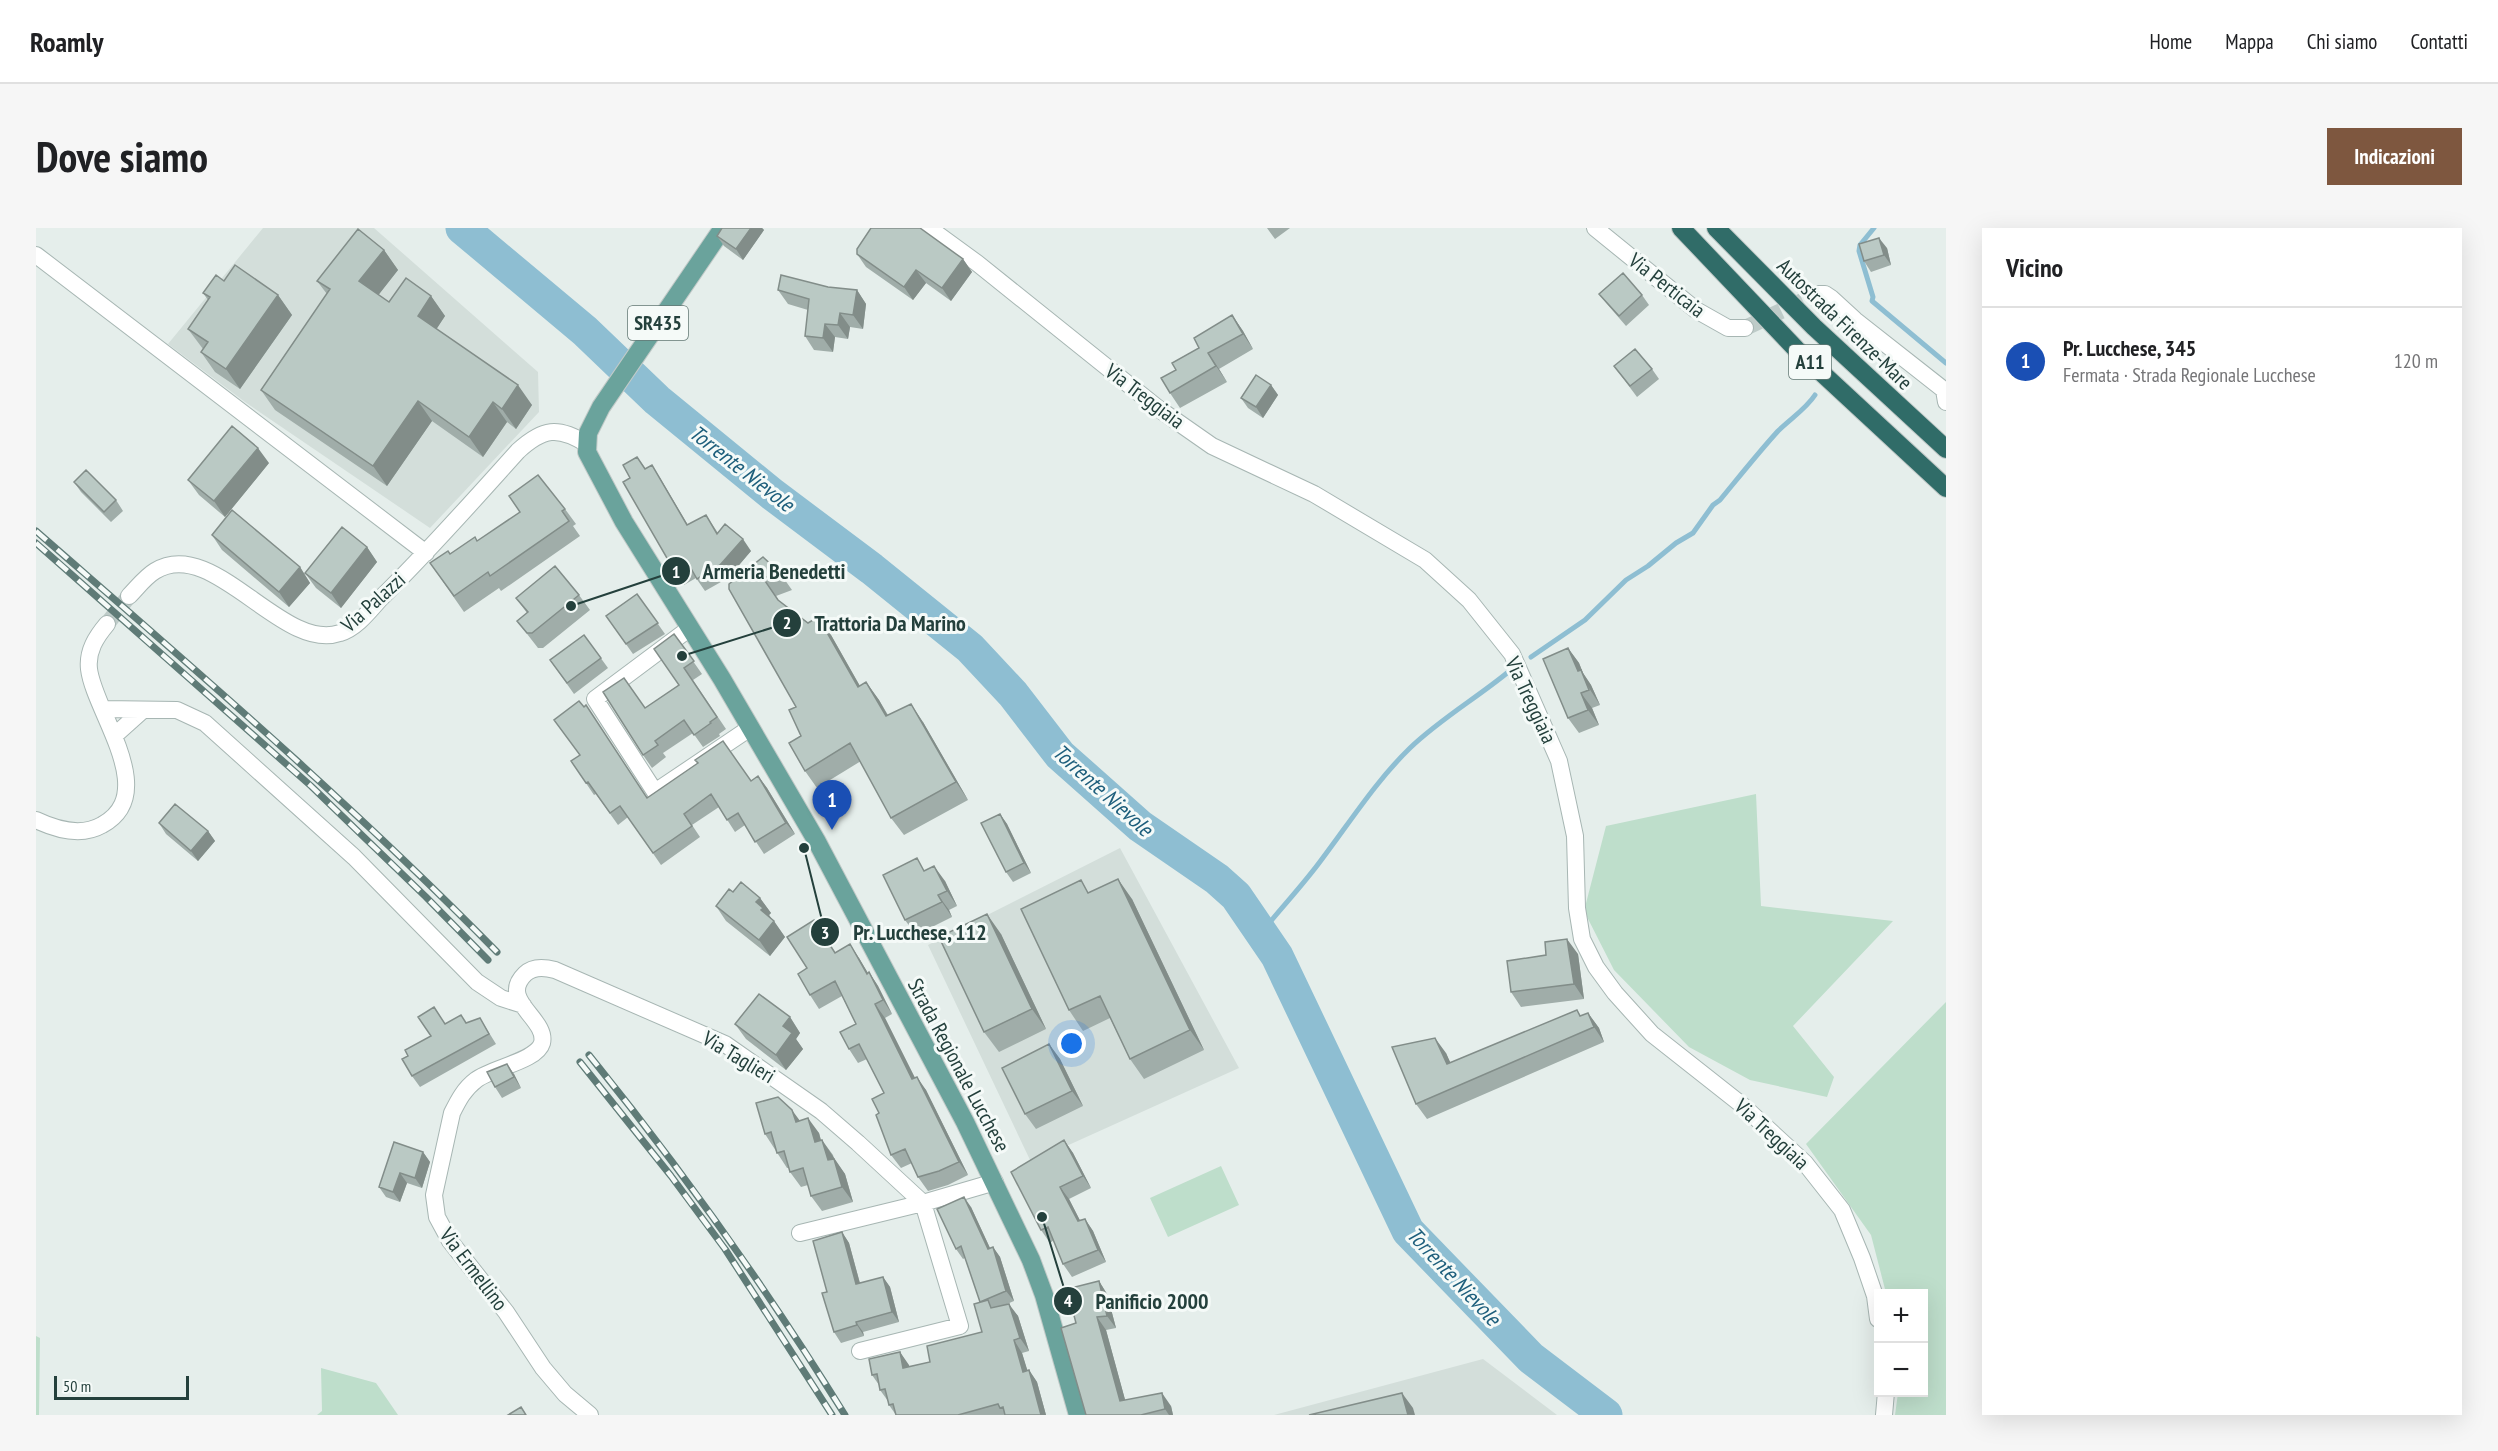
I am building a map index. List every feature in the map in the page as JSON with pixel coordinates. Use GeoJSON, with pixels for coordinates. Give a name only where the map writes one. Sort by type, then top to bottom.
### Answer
{"type":"FeatureCollection","features":[{"type":"Feature","properties":{"kind":"highway","name":"A11"},"geometry":{"type":"LineString","coordinates":[[1681,228],[1796,349],[1946,488]]}},
{"type":"Feature","properties":{"kind":"highway","name":"Autostrada Firenze-Mare"},"geometry":{"type":"LineString","coordinates":[[1716,228],[1814,327],[1946,449]]}},
{"type":"Feature","properties":{"kind":"main road","name":"SR435"},"geometry":{"type":"LineString","coordinates":[[587,444],[591,424],[601,407],[719,233]]}},
{"type":"Feature","properties":{"kind":"main road","name":"Strada Regionale Lucchese"},"geometry":{"type":"LineString","coordinates":[[587,444],[587,452],[624,522],[816,840],[995,1182],[1031,1260],[1044,1295],[1078,1415]]}},
{"type":"Feature","properties":{"kind":"street","name":"Via Treggiaia"},"geometry":{"type":"LineString","coordinates":[[929,228],[986,270],[1159,409],[1212,446],[1314,494],[1405,548],[1425,561],[1469,600],[1512,654],[1559,761],[1575,836],[1577,908],[1582,939],[1596,967],[1652,1034],[1742,1105],[1813,1173],[1842,1210],[1874,1293]]}},
{"type":"Feature","properties":{"kind":"street","name":"Via Perticaia"},"geometry":{"type":"LineString","coordinates":[[1595,228],[1696,310],[1728,328],[1745,328]]}},
{"type":"Feature","properties":{"kind":"street"},"geometry":{"type":"LineString","coordinates":[[36,255],[426,553]]}},
{"type":"Feature","properties":{"kind":"street"},"geometry":{"type":"LineString","coordinates":[[1817,294],[1825,294],[1831,298],[1945,393]]}},
{"type":"Feature","properties":{"kind":"street","name":"Via Palazzi"},"geometry":{"type":"LineString","coordinates":[[129,597],[155,570],[171,565],[188,565],[213,573],[297,627],[332,635],[345,632],[426,553],[518,451],[533,438],[554,431],[574,436],[587,444]]}},
{"type":"Feature","properties":{"kind":"street"},"geometry":{"type":"LineString","coordinates":[[36,820],[58,829],[87,831],[105,824],[112,818],[123,799],[126,779],[123,759],[93,685],[89,660],[93,644],[107,624]]}},
{"type":"Feature","properties":{"kind":"street"},"geometry":{"type":"LineString","coordinates":[[690,628],[596,699],[655,792],[750,728]]}},
{"type":"Feature","properties":{"kind":"street"},"geometry":{"type":"LineString","coordinates":[[103,709],[177,710],[205,723],[354,857],[477,982],[501,998],[523,1005]]}},
{"type":"Feature","properties":{"kind":"street"},"geometry":{"type":"LineString","coordinates":[[114,736],[143,710]]}},
{"type":"Feature","properties":{"kind":"street","name":"Via Taglieri"},"geometry":{"type":"LineString","coordinates":[[523,1005],[517,996],[517,986],[520,980],[531,969],[546,968],[725,1044],[821,1111],[922,1203]]}},
{"type":"Feature","properties":{"kind":"street","name":"Via Ermellino"},"geometry":{"type":"LineString","coordinates":[[523,1005],[543,1038],[541,1044],[532,1055],[482,1076],[457,1101],[452,1113],[434,1195],[434,1208],[446,1235],[506,1312],[543,1368],[565,1394],[590,1415]]}},
{"type":"Feature","properties":{"kind":"street"},"geometry":{"type":"LineString","coordinates":[[800,1233],[922,1203],[995,1182]]}},
{"type":"Feature","properties":{"kind":"street"},"geometry":{"type":"LineString","coordinates":[[860,1351],[960,1326],[922,1203]]}},
{"type":"Feature","properties":{"kind":"street"},"geometry":{"type":"LineString","coordinates":[[1884,1415],[1886,1397]]}},
{"type":"Feature","properties":{"kind":"shaded area"},"geometry":{"type":"Polygon","coordinates":[[[263,228],[374,228],[538,372],[539,412],[430,528],[245,402],[168,344],[263,228]]]}},
{"type":"Feature","properties":{"kind":"shaded area"},"geometry":{"type":"Polygon","coordinates":[[[1120,848],[1239,1068],[1031,1162],[928,945],[1120,848]]]}},
{"type":"Feature","properties":{"kind":"shaded area"},"geometry":{"type":"Polygon","coordinates":[[[1483,1359],[1557,1415],[1274,1415],[1483,1359]]]}},
{"type":"Feature","properties":{"kind":"green space"},"geometry":{"type":"Polygon","coordinates":[[[1756,794],[1761,906],[1893,921],[1793,1026],[1834,1077],[1827,1097],[1750,1080],[1689,1047],[1614,970],[1584,911],[1606,826],[1756,794]]]}},
{"type":"Feature","properties":{"kind":"green space"},"geometry":{"type":"Polygon","coordinates":[[[1946,1002],[1946,1415],[1895,1415],[1897,1397],[1928,1397],[1928,1289],[1885,1289],[1871,1235],[1806,1144],[1946,1002]]]}},
{"type":"Feature","properties":{"kind":"green space"},"geometry":{"type":"Polygon","coordinates":[[[1221,1166],[1239,1205],[1168,1237],[1150,1198],[1221,1166]]]}},
{"type":"Feature","properties":{"kind":"green space"},"geometry":{"type":"Polygon","coordinates":[[[36,1336],[40,1338],[39,1415],[36,1415],[36,1336]]]}},
{"type":"Feature","properties":{"kind":"green space"},"geometry":{"type":"Polygon","coordinates":[[[321,1368],[376,1383],[398,1415],[317,1415],[322,1411],[321,1368]]]}},
{"type":"Feature","properties":{"kind":"building"},"geometry":{"type":"Polygon","coordinates":[[[722,228],[751,228],[736,249],[717,236],[722,228]]]}},
{"type":"Feature","properties":{"kind":"building"},"geometry":{"type":"Polygon","coordinates":[[[871,228],[920,228],[963,259],[942,288],[916,270],[904,287],[857,254],[857,249],[871,228]]]}},
{"type":"Feature","properties":{"kind":"building"},"geometry":{"type":"Polygon","coordinates":[[[358,229],[384,250],[359,281],[389,302],[406,278],[431,296],[418,316],[518,385],[502,409],[493,402],[469,437],[418,401],[373,466],[261,390],[330,289],[317,281],[358,229]]]}},
{"type":"Feature","properties":{"kind":"building"},"geometry":{"type":"Polygon","coordinates":[[[1879,238],[1884,255],[1864,261],[1859,244],[1879,238]]]}},
{"type":"Feature","properties":{"kind":"building"},"geometry":{"type":"Polygon","coordinates":[[[235,265],[278,295],[226,369],[201,352],[208,342],[188,329],[210,297],[203,293],[216,275],[224,281],[235,265]]]}},
{"type":"Feature","properties":{"kind":"building"},"geometry":{"type":"Polygon","coordinates":[[[1623,273],[1642,295],[1619,316],[1599,294],[1623,273]]]}},
{"type":"Feature","properties":{"kind":"building"},"geometry":{"type":"Polygon","coordinates":[[[781,275],[828,287],[857,290],[853,315],[840,313],[838,325],[825,324],[823,338],[805,336],[809,299],[778,290],[781,275]]]}},
{"type":"Feature","properties":{"kind":"building"},"geometry":{"type":"Polygon","coordinates":[[[1232,315],[1243,334],[1208,353],[1216,366],[1170,393],[1161,378],[1176,370],[1172,363],[1199,348],[1194,338],[1232,315]]]}},
{"type":"Feature","properties":{"kind":"building"},"geometry":{"type":"Polygon","coordinates":[[[1635,349],[1652,369],[1630,386],[1614,366],[1635,349]]]}},
{"type":"Feature","properties":{"kind":"building"},"geometry":{"type":"Polygon","coordinates":[[[1256,375],[1271,385],[1256,407],[1241,398],[1256,375]]]}},
{"type":"Feature","properties":{"kind":"building"},"geometry":{"type":"Polygon","coordinates":[[[232,426],[258,448],[214,501],[188,480],[232,426]]]}},
{"type":"Feature","properties":{"kind":"building"},"geometry":{"type":"Polygon","coordinates":[[[637,457],[645,469],[652,465],[687,525],[706,515],[717,534],[725,524],[743,539],[720,565],[697,579],[689,565],[675,572],[623,482],[630,478],[623,465],[637,457]]]}},
{"type":"Feature","properties":{"kind":"building"},"geometry":{"type":"Polygon","coordinates":[[[86,470],[116,500],[104,512],[74,482],[86,470]]]}},
{"type":"Feature","properties":{"kind":"building"},"geometry":{"type":"Polygon","coordinates":[[[538,475],[565,509],[562,511],[569,521],[490,576],[488,572],[454,596],[430,563],[448,551],[450,554],[475,537],[477,541],[520,512],[509,496],[538,475]]]}},
{"type":"Feature","properties":{"kind":"building"},"geometry":{"type":"Polygon","coordinates":[[[232,510],[300,567],[279,592],[212,535],[232,510]]]}},
{"type":"Feature","properties":{"kind":"building"},"geometry":{"type":"Polygon","coordinates":[[[342,527],[367,547],[331,593],[305,573],[342,527]]]}},
{"type":"Feature","properties":{"kind":"building"},"geometry":{"type":"Polygon","coordinates":[[[763,557],[780,573],[763,578],[778,600],[808,623],[818,617],[858,687],[866,682],[886,716],[911,704],[956,782],[891,818],[850,743],[805,771],[789,743],[801,736],[789,710],[796,707],[729,589],[729,584],[763,557]]]}},
{"type":"Feature","properties":{"kind":"building"},"geometry":{"type":"Polygon","coordinates":[[[555,566],[579,595],[532,633],[527,633],[517,621],[528,612],[516,598],[555,566]]]}},
{"type":"Feature","properties":{"kind":"building"},"geometry":{"type":"Polygon","coordinates":[[[637,594],[658,623],[626,644],[606,616],[637,594]]]}},
{"type":"Feature","properties":{"kind":"building"},"geometry":{"type":"Polygon","coordinates":[[[674,634],[694,661],[684,668],[717,717],[694,735],[684,720],[655,741],[658,745],[643,755],[603,692],[624,678],[645,708],[679,685],[654,649],[674,634]]]}},
{"type":"Feature","properties":{"kind":"building"},"geometry":{"type":"Polygon","coordinates":[[[584,635],[601,658],[567,683],[550,660],[584,635]]]}},
{"type":"Feature","properties":{"kind":"building"},"geometry":{"type":"Polygon","coordinates":[[[1568,648],[1589,690],[1581,693],[1588,710],[1568,718],[1543,659],[1568,648]]]}},
{"type":"Feature","properties":{"kind":"building"},"geometry":{"type":"Polygon","coordinates":[[[579,701],[584,707],[586,705],[647,798],[698,763],[695,760],[723,741],[751,781],[758,776],[786,823],[755,842],[738,813],[727,820],[711,794],[684,814],[692,826],[653,853],[620,806],[610,813],[571,761],[580,755],[554,720],[579,701]]]}},
{"type":"Feature","properties":{"kind":"building"},"geometry":{"type":"Polygon","coordinates":[[[175,804],[208,831],[191,851],[159,823],[175,804]]]}},
{"type":"Feature","properties":{"kind":"building"},"geometry":{"type":"Polygon","coordinates":[[[1000,814],[1024,863],[1006,872],[981,823],[1000,814]]]}},
{"type":"Feature","properties":{"kind":"building"},"geometry":{"type":"Polygon","coordinates":[[[917,858],[924,871],[934,866],[947,891],[938,895],[942,902],[905,920],[883,875],[917,858]]]}},
{"type":"Feature","properties":{"kind":"building"},"geometry":{"type":"Polygon","coordinates":[[[1118,879],[1190,1030],[1130,1059],[1100,996],[1069,1010],[1021,909],[1081,880],[1088,893],[1118,879]]]}},
{"type":"Feature","properties":{"kind":"building"},"geometry":{"type":"Polygon","coordinates":[[[741,882],[760,898],[756,902],[763,908],[761,910],[774,921],[759,940],[716,906],[729,889],[733,892],[741,882]]]}},
{"type":"Feature","properties":{"kind":"building"},"geometry":{"type":"Polygon","coordinates":[[[987,914],[1032,1009],[984,1032],[939,937],[987,914]]]}},
{"type":"Feature","properties":{"kind":"building"},"geometry":{"type":"Polygon","coordinates":[[[814,920],[835,953],[850,944],[867,974],[869,972],[883,1000],[875,1004],[912,1079],[917,1077],[959,1162],[918,1177],[905,1149],[891,1155],[876,1115],[879,1113],[872,1099],[884,1093],[859,1044],[849,1049],[840,1032],[856,1024],[835,981],[810,995],[798,974],[807,968],[787,937],[814,920]]]}},
{"type":"Feature","properties":{"kind":"building"},"geometry":{"type":"Polygon","coordinates":[[[1567,939],[1574,984],[1511,992],[1507,961],[1546,955],[1545,942],[1567,939]]]}},
{"type":"Feature","properties":{"kind":"building"},"geometry":{"type":"Polygon","coordinates":[[[759,994],[790,1017],[783,1026],[792,1033],[776,1055],[735,1024],[759,994]]]}},
{"type":"Feature","properties":{"kind":"building"},"geometry":{"type":"Polygon","coordinates":[[[434,1007],[445,1024],[461,1015],[466,1023],[480,1018],[489,1034],[412,1076],[402,1059],[408,1056],[405,1050],[431,1036],[418,1017],[434,1007]]]}},
{"type":"Feature","properties":{"kind":"building"},"geometry":{"type":"Polygon","coordinates":[[[1577,1010],[1580,1016],[1588,1013],[1594,1027],[1416,1104],[1392,1047],[1435,1038],[1447,1064],[1577,1010]]]}},
{"type":"Feature","properties":{"kind":"building"},"geometry":{"type":"Polygon","coordinates":[[[1049,1044],[1072,1091],[1025,1114],[1002,1068],[1049,1044]]]}},
{"type":"Feature","properties":{"kind":"building"},"geometry":{"type":"Polygon","coordinates":[[[507,1064],[514,1077],[495,1087],[487,1072],[507,1064]]]}},
{"type":"Feature","properties":{"kind":"building"},"geometry":{"type":"Polygon","coordinates":[[[778,1097],[792,1110],[796,1122],[808,1118],[815,1142],[822,1140],[828,1160],[834,1159],[842,1187],[811,1196],[803,1168],[790,1172],[784,1151],[777,1153],[771,1132],[765,1134],[756,1103],[778,1097]]]}},
{"type":"Feature","properties":{"kind":"building"},"geometry":{"type":"Polygon","coordinates":[[[1064,1140],[1083,1176],[1060,1187],[1078,1221],[1085,1219],[1098,1250],[1063,1264],[1048,1227],[1041,1230],[1011,1172],[1064,1140]]]}},
{"type":"Feature","properties":{"kind":"building"},"geometry":{"type":"Polygon","coordinates":[[[394,1142],[423,1152],[415,1178],[400,1173],[393,1192],[379,1187],[394,1142]]]}},
{"type":"Feature","properties":{"kind":"building"},"geometry":{"type":"Polygon","coordinates":[[[964,1197],[988,1249],[993,1247],[1006,1291],[980,1302],[961,1246],[956,1249],[937,1209],[964,1197]]]}},
{"type":"Feature","properties":{"kind":"building"},"geometry":{"type":"Polygon","coordinates":[[[842,1232],[856,1284],[883,1277],[892,1312],[856,1322],[857,1325],[834,1332],[822,1293],[827,1292],[813,1241],[842,1232]]]}},
{"type":"Feature","properties":{"kind":"building"},"geometry":{"type":"Polygon","coordinates":[[[1099,1281],[1107,1316],[1097,1317],[1120,1401],[1162,1393],[1165,1409],[1141,1415],[1086,1415],[1061,1328],[1076,1323],[1067,1289],[1099,1281]]]}},
{"type":"Feature","properties":{"kind":"building"},"geometry":{"type":"Polygon","coordinates":[[[988,1300],[991,1308],[1009,1304],[1020,1338],[1014,1340],[1023,1372],[1029,1370],[1041,1415],[1005,1415],[1003,1407],[1000,1408],[998,1404],[958,1415],[896,1415],[893,1404],[889,1405],[885,1389],[880,1390],[877,1374],[872,1375],[869,1359],[900,1352],[903,1368],[930,1362],[927,1346],[982,1332],[974,1304],[988,1300]]]}},
{"type":"Feature","properties":{"kind":"building"},"geometry":{"type":"Polygon","coordinates":[[[1402,1393],[1408,1415],[1309,1415],[1402,1393]]]}},
{"type":"Feature","properties":{"kind":"building"},"geometry":{"type":"Polygon","coordinates":[[[521,1407],[526,1415],[508,1415],[521,1407]]]}},
{"type":"Feature","properties":{"kind":"waterway","name":"Torrente Nievole"},"geometry":{"type":"LineString","coordinates":[[462,228],[585,331],[657,400],[772,494],[872,569],[970,648],[1013,694],[1060,755],[1140,826],[1217,879],[1236,896],[1277,956],[1408,1231],[1531,1358],[1606,1415]]}},
{"type":"Feature","properties":{"kind":"waterway"},"geometry":{"type":"LineString","coordinates":[[1874,228],[1860,245],[1859,251],[1873,297],[1872,301],[1946,363]]}},
{"type":"Feature","properties":{"kind":"waterway"},"geometry":{"type":"LineString","coordinates":[[1531,657],[1585,620],[1626,580],[1693,533],[1713,505],[1720,500],[1771,439],[1815,395]]}},
{"type":"Feature","properties":{"kind":"waterway"},"geometry":{"type":"LineString","coordinates":[[1261,933],[1315,869],[1375,788],[1410,748],[1507,673]]}},
{"type":"Feature","properties":{"kind":"tunnel"},"geometry":{"type":"LineString","coordinates":[[1745,328],[1817,294]]}},
{"type":"Feature","properties":{"kind":"tunnel"},"geometry":{"type":"LineString","coordinates":[[107,624],[129,596]]}},
{"type":"Feature","properties":{"kind":"railway"},"geometry":{"type":"LineString","coordinates":[[36,531],[328,789],[497,952]]}},
{"type":"Feature","properties":{"kind":"railway"},"geometry":{"type":"LineString","coordinates":[[36,543],[311,786],[488,960]]}},
{"type":"Feature","properties":{"kind":"railway"},"geometry":{"type":"LineString","coordinates":[[589,1055],[723,1231],[845,1415]]}},
{"type":"Feature","properties":{"kind":"railway"},"geometry":{"type":"LineString","coordinates":[[580,1062],[671,1176],[725,1249],[832,1415]]}},
{"type":"Feature","properties":{"kind":"place","name":"Armeria Benedetti"},"geometry":{"type":"Point","coordinates":[571,606]}},
{"type":"Feature","properties":{"kind":"place","name":"Trattoria Da Marino"},"geometry":{"type":"Point","coordinates":[682,656]}},
{"type":"Feature","properties":{"kind":"place","name":"Pr. Lucchese, 345"},"geometry":{"type":"Point","coordinates":[832,830]}},
{"type":"Feature","properties":{"kind":"place","name":"Pr. Lucchese, 112"},"geometry":{"type":"Point","coordinates":[804,848]}},
{"type":"Feature","properties":{"kind":"place","name":"Panificio 2000"},"geometry":{"type":"Point","coordinates":[1042,1217]}}]}
